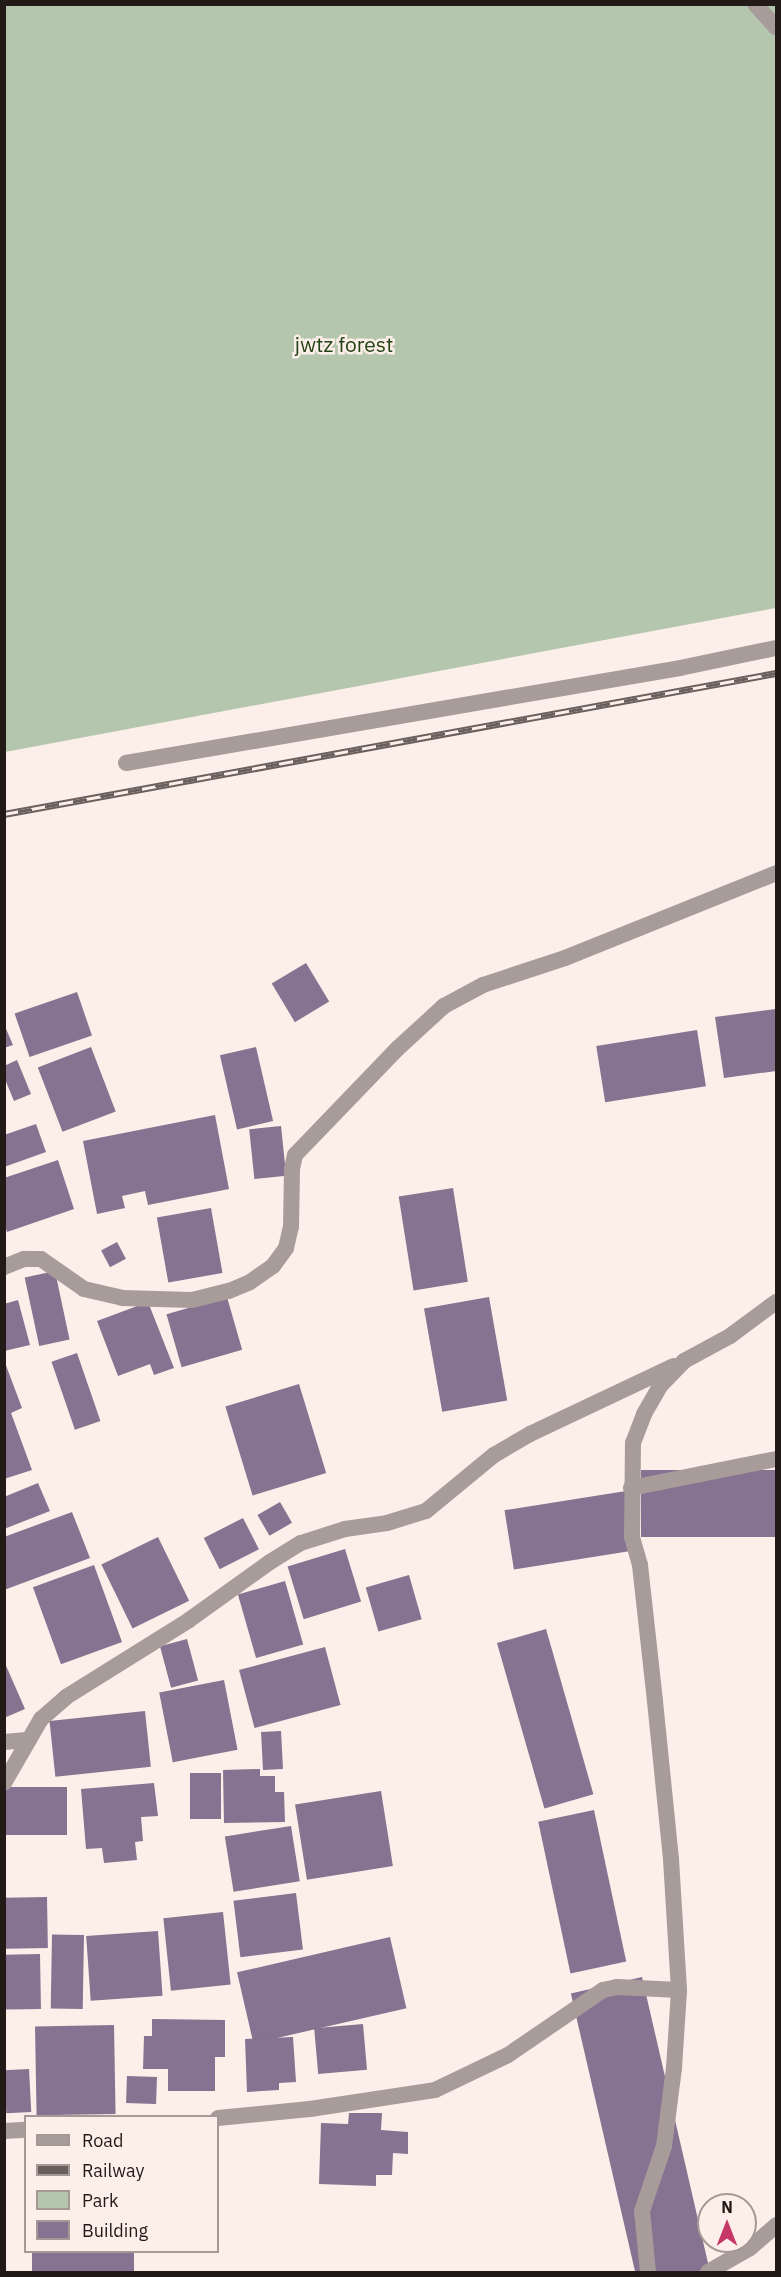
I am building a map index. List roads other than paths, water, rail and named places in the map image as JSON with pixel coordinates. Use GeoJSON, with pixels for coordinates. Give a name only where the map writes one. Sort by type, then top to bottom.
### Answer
{"type":"FeatureCollection","features":[{"type":"Feature","properties":{"kind":"street"},"geometry":{"type":"LineString","coordinates":[[755,4],[777,27]]}},
{"type":"Feature","properties":{"kind":"street"},"geometry":{"type":"LineString","coordinates":[[126,762],[680,668],[777,648]]}},
{"type":"Feature","properties":{"kind":"street"},"geometry":{"type":"LineString","coordinates":[[4,1267],[24,1259],[42,1259],[84,1289],[122,1298],[192,1300],[229,1291],[250,1282],[273,1266],[286,1248],[291,1227],[292,1169],[295,1155],[397,1049],[444,1006],[483,984],[565,958],[777,873]]}},
{"type":"Feature","properties":{"kind":"street"},"geometry":{"type":"LineString","coordinates":[[4,1783],[41,1719],[66,1697],[189,1620],[301,1543],[345,1529],[387,1523],[426,1511],[494,1455],[530,1434],[684,1361],[730,1335],[777,1302]]}},
{"type":"Feature","properties":{"kind":"street"},"geometry":{"type":"LineString","coordinates":[[648,2272],[642,2211],[664,2146],[674,2068],[679,1990],[670,1859],[653,1689],[640,1565],[632,1537],[633,1443],[644,1414],[660,1386],[684,1361]]}},
{"type":"Feature","properties":{"kind":"street"},"geometry":{"type":"LineString","coordinates":[[632,1488],[777,1459]]}},
{"type":"Feature","properties":{"kind":"street"},"geometry":{"type":"LineString","coordinates":[[4,1742],[29,1740]]}},
{"type":"Feature","properties":{"kind":"street"},"geometry":{"type":"LineString","coordinates":[[219,2118],[321,2108],[435,2090],[508,2055],[603,1990],[617,1987],[679,1990]]}},
{"type":"Feature","properties":{"kind":"street"},"geometry":{"type":"LineString","coordinates":[[4,2131],[24,2130]]}},
{"type":"Feature","properties":{"kind":"street"},"geometry":{"type":"LineString","coordinates":[[708,2272],[750,2248],[777,2225]]}},
{"type":"Feature","properties":{"kind":"railway"},"geometry":{"type":"LineString","coordinates":[[4,814],[776,673]]}},
{"type":"Feature","properties":{"kind":"park label","name":"jwtz forest"},"geometry":{"type":"Point","coordinates":[344,344]}}]}
